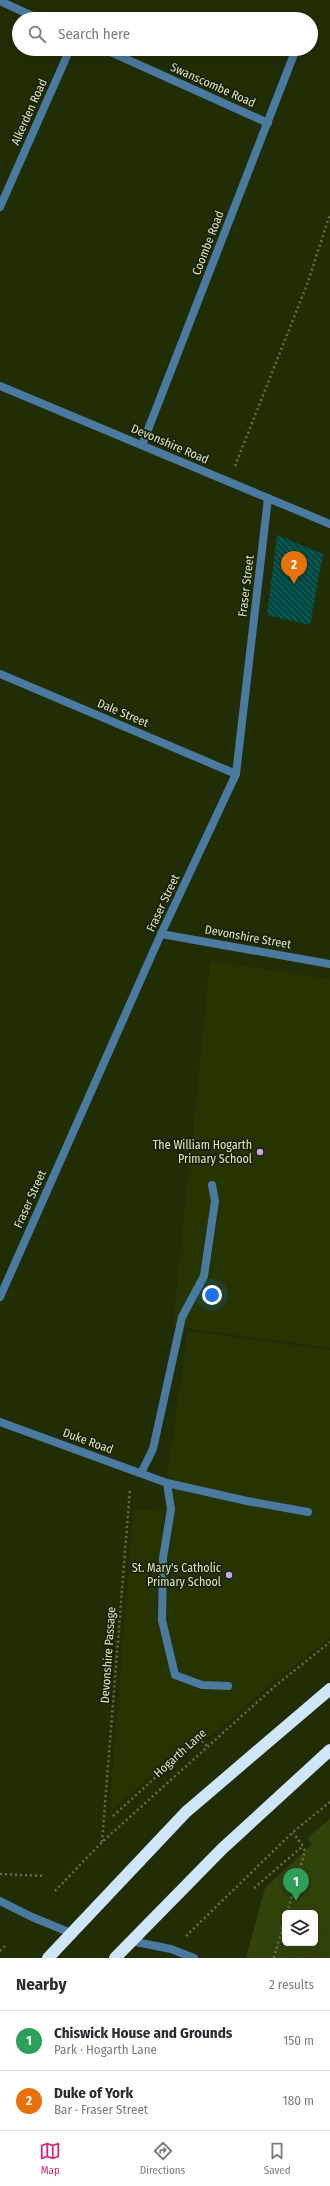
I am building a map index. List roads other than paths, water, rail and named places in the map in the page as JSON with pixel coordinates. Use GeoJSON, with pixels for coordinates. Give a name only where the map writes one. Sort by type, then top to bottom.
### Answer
{"type":"FeatureCollection","features":[{"type":"Feature","properties":{"kind":"highway"},"geometry":{"type":"LineString","coordinates":[[48,1958],[186,1812],[330,1689]]}},
{"type":"Feature","properties":{"kind":"highway"},"geometry":{"type":"LineString","coordinates":[[115,1958],[222,1849],[330,1750]]}},
{"type":"Feature","properties":{"kind":"street"},"geometry":{"type":"LineString","coordinates":[[0,1],[24,12]]}},
{"type":"Feature","properties":{"kind":"street","name":"Alkerden Road"},"geometry":{"type":"LineString","coordinates":[[0,207],[67,56]]}},
{"type":"Feature","properties":{"kind":"street","name":"Swanscombe Road"},"geometry":{"type":"LineString","coordinates":[[120,56],[268,123]]}},
{"type":"Feature","properties":{"kind":"street","name":"Coombe Road"},"geometry":{"type":"LineString","coordinates":[[142,445],[293,56]]}},
{"type":"Feature","properties":{"kind":"street","name":"Devonshire Road"},"geometry":{"type":"LineString","coordinates":[[0,386],[330,524]]}},
{"type":"Feature","properties":{"kind":"street","name":"Fraser Street"},"geometry":{"type":"LineString","coordinates":[[0,1297],[161,934],[236,774],[268,498]]}},
{"type":"Feature","properties":{"kind":"street","name":"Dale Street"},"geometry":{"type":"LineString","coordinates":[[0,674],[236,774]]}},
{"type":"Feature","properties":{"kind":"street","name":"Devonshire Street"},"geometry":{"type":"LineString","coordinates":[[161,934],[330,964]]}},
{"type":"Feature","properties":{"kind":"street"},"geometry":{"type":"LineString","coordinates":[[141,1473],[153,1449],[182,1317],[204,1276],[215,1201],[212,1185]]}},
{"type":"Feature","properties":{"kind":"street","name":"Duke Road"},"geometry":{"type":"LineString","coordinates":[[0,1422],[167,1483],[247,1501],[308,1512]]}},
{"type":"Feature","properties":{"kind":"street"},"geometry":{"type":"LineString","coordinates":[[167,1483],[171,1509],[163,1558],[162,1620],[175,1675],[202,1685],[228,1686]]}},
{"type":"Feature","properties":{"kind":"street"},"geometry":{"type":"LineString","coordinates":[[0,1901],[32,1917],[71,1933]]}},
{"type":"Feature","properties":{"kind":"street"},"geometry":{"type":"LineString","coordinates":[[131,1941],[171,1949],[194,1958]]}},
{"type":"Feature","properties":{"kind":"place","name":"Duke of York"},"geometry":{"type":"Point","coordinates":[294,584]}},
{"type":"Feature","properties":{"kind":"place","name":"The William Hogarth Primary School"},"geometry":{"type":"Point","coordinates":[260,1152]}},
{"type":"Feature","properties":{"kind":"place","name":"St. Mary's Catholic Primary School"},"geometry":{"type":"Point","coordinates":[229,1575]}},
{"type":"Feature","properties":{"kind":"place","name":"Chiswick House and Grounds"},"geometry":{"type":"Point","coordinates":[296,1901]}}]}
